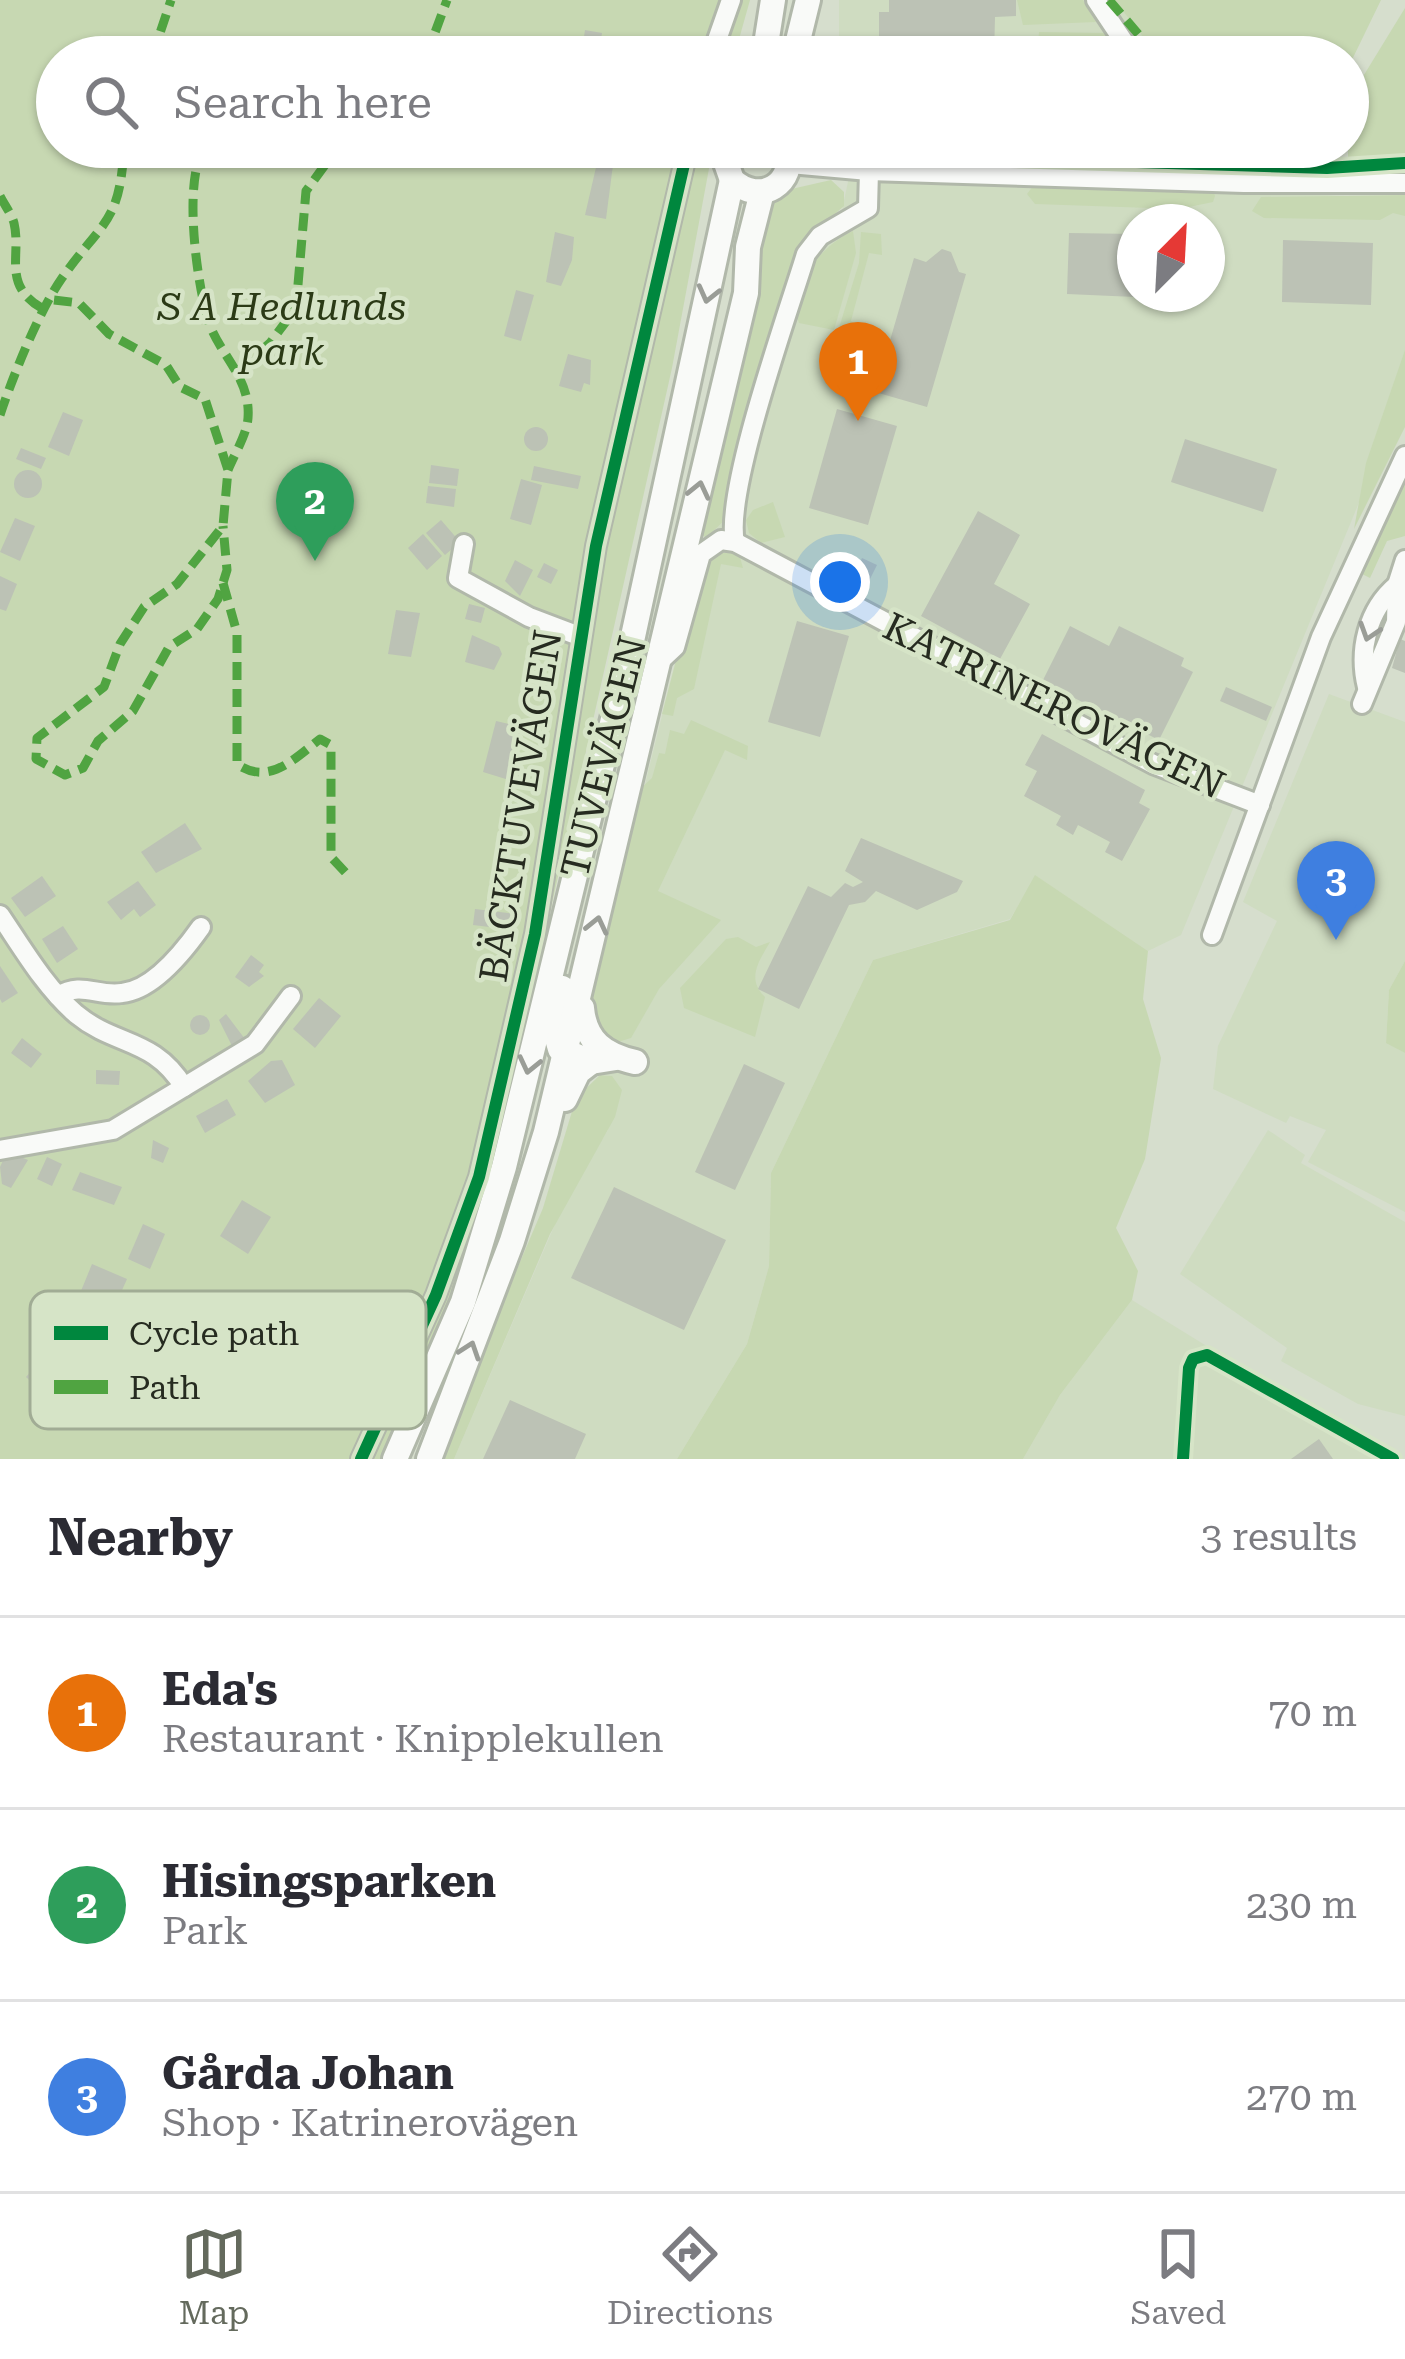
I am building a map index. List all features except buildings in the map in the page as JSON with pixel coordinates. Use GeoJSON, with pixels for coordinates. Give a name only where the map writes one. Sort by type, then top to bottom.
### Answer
{"type":"FeatureCollection","features":[{"type":"Feature","properties":{"kind":"main road"},"geometry":{"type":"LineString","coordinates":[[767,36],[773,0]]}},
{"type":"Feature","properties":{"kind":"main road"},"geometry":{"type":"LineString","coordinates":[[799,36],[808,0]]}},
{"type":"Feature","properties":{"kind":"main road","name":"TUVEVÄGEN"},"geometry":{"type":"LineString","coordinates":[[426,1387],[463,1302],[504,1167],[632,641],[727,168]]}},
{"type":"Feature","properties":{"kind":"main road"},"geometry":{"type":"LineString","coordinates":[[732,168],[745,190],[762,192],[778,186],[784,168]]}},
{"type":"Feature","properties":{"kind":"main road","name":"TUVEVÄGEN"},"geometry":{"type":"LineString","coordinates":[[429,1459],[512,1241],[566,1054],[746,293],[748,248],[762,192]]}},
{"type":"Feature","properties":{"kind":"main road"},"geometry":{"type":"LineString","coordinates":[[557,952],[565,971],[556,1035],[566,1054],[614,1060]]}},
{"type":"Feature","properties":{"kind":"main road"},"geometry":{"type":"LineString","coordinates":[[581,994],[589,1036],[614,1060]]}},
{"type":"Feature","properties":{"kind":"main road"},"geometry":{"type":"LineString","coordinates":[[512,1241],[531,1208],[564,1101],[578,1072],[614,1060]]}},
{"type":"Feature","properties":{"kind":"main road","name":"TUVEVÄGEN"},"geometry":{"type":"LineString","coordinates":[[395,1459],[408,1429]]}},
{"type":"Feature","properties":{"kind":"street"},"geometry":{"type":"LineString","coordinates":[[718,36],[731,0]]}},
{"type":"Feature","properties":{"kind":"street"},"geometry":{"type":"LineString","coordinates":[[1096,0],[1121,36]]}},
{"type":"Feature","properties":{"kind":"street","name":"BÄCKTUVEVÄGEN"},"geometry":{"type":"LineString","coordinates":[[426,1317],[478,1177],[535,934],[579,636],[686,168]]}},
{"type":"Feature","properties":{"kind":"street"},"geometry":{"type":"LineString","coordinates":[[854,168],[1405,183]]}},
{"type":"Feature","properties":{"kind":"street"},"geometry":{"type":"LineString","coordinates":[[1147,168],[1147,179]]}},
{"type":"Feature","properties":{"kind":"street"},"geometry":{"type":"LineString","coordinates":[[659,662],[675,647],[697,561],[716,542],[735,542],[731,525],[742,469],[806,254],[820,236],[868,208],[869,171]]}},
{"type":"Feature","properties":{"kind":"street","name":"KATRINEROVÄGEN"},"geometry":{"type":"LineString","coordinates":[[1212,935],[1322,637],[1405,456]]}},
{"type":"Feature","properties":{"kind":"street","name":"KATRINEROVÄGEN"},"geometry":{"type":"LineString","coordinates":[[735,542],[1135,755],[1260,805]]}},
{"type":"Feature","properties":{"kind":"street","name":"BÄCKTUVEVÄGEN"},"geometry":{"type":"LineString","coordinates":[[464,544],[458,578],[529,617],[579,636]]}},
{"type":"Feature","properties":{"kind":"street"},"geometry":{"type":"LineString","coordinates":[[1364,695],[1364,638],[1383,597],[1396,585],[1405,560]]}},
{"type":"Feature","properties":{"kind":"street"},"geometry":{"type":"LineString","coordinates":[[0,915],[58,996],[95,1026],[162,1057],[184,1087]]}},
{"type":"Feature","properties":{"kind":"street"},"geometry":{"type":"LineString","coordinates":[[58,996],[72,987],[122,993],[142,986],[201,927]]}},
{"type":"Feature","properties":{"kind":"street"},"geometry":{"type":"LineString","coordinates":[[0,1150],[113,1130],[255,1044],[291,996]]}},
{"type":"Feature","properties":{"kind":"street","name":"BÄCKTUVEVÄGEN"},"geometry":{"type":"LineString","coordinates":[[361,1459],[375,1429]]}},
{"type":"Feature","properties":{"kind":"shaded area"},"geometry":{"type":"Polygon","coordinates":[[[839,0],[1138,0],[1163,36],[839,36],[839,0]]]}},
{"type":"Feature","properties":{"kind":"shaded area"},"geometry":{"type":"Polygon","coordinates":[[[851,168],[1293,168],[1287,193],[1405,199],[1405,417],[1367,483],[1181,935],[1148,951],[1036,876],[1010,919],[873,960],[771,1173],[769,1266],[747,1344],[677,1459],[454,1459],[565,1201],[608,1130],[612,1076],[603,1075],[610,1045],[605,946],[706,538],[726,519],[730,484],[807,233],[842,210],[851,168]]]}},
{"type":"Feature","properties":{"kind":"shaded area"},"geometry":{"type":"Polygon","coordinates":[[[1329,694],[1405,722],[1405,961],[1389,990],[1386,1042],[1405,1053],[1405,1212],[1308,1162],[1326,1130],[1290,1116],[1286,1123],[1213,1089],[1218,1046],[1277,921],[1243,902],[1329,694]]]}},
{"type":"Feature","properties":{"kind":"shaded area"},"geometry":{"type":"Polygon","coordinates":[[[1268,1130],[1305,1155],[1301,1163],[1405,1222],[1405,1416],[1358,1404],[1281,1361],[1287,1348],[1180,1274],[1268,1130]]]}},
{"type":"Feature","properties":{"kind":"shaded area"},"geometry":{"type":"Polygon","coordinates":[[[1132,1300],[1390,1459],[1023,1459],[1060,1395],[1132,1300]]]}},
{"type":"Feature","properties":{"kind":"green space","name":"S A Hedlunds park"},"geometry":{"type":"Polygon","coordinates":[[[0,0],[750,0],[740,36],[36,36],[36,168],[709,168],[672,368],[503,1122],[447,1314],[426,1362],[426,1291],[30,1291],[30,1429],[397,1429],[384,1459],[0,1459],[0,0]]]}},
{"type":"Feature","properties":{"kind":"green space"},"geometry":{"type":"Polygon","coordinates":[[[1017,0],[1083,0],[1096,22],[1023,25],[1017,0]]]}},
{"type":"Feature","properties":{"kind":"green space"},"geometry":{"type":"Polygon","coordinates":[[[1113,0],[1381,0],[1364,36],[1142,36],[1113,0]]]}},
{"type":"Feature","properties":{"kind":"green space"},"geometry":{"type":"Polygon","coordinates":[[[1405,8],[1405,161],[1369,164],[1369,67],[1405,8]]]}},
{"type":"Feature","properties":{"kind":"green space"},"geometry":{"type":"Polygon","coordinates":[[[1039,32],[1109,36],[1039,36],[1039,32]]]}},
{"type":"Feature","properties":{"kind":"green space"},"geometry":{"type":"Polygon","coordinates":[[[831,180],[844,192],[844,206],[800,245],[730,484],[726,519],[706,538],[701,534],[766,210],[787,190],[831,180]]]}},
{"type":"Feature","properties":{"kind":"green space"},"geometry":{"type":"Polygon","coordinates":[[[1034,185],[1213,190],[1215,196],[1213,202],[1203,204],[1117,207],[1035,204],[1027,194],[1034,185]]]}},
{"type":"Feature","properties":{"kind":"green space"},"geometry":{"type":"Polygon","coordinates":[[[1405,195],[1405,216],[1393,213],[1380,220],[1264,218],[1252,211],[1261,197],[1405,195]]]}},
{"type":"Feature","properties":{"kind":"green space"},"geometry":{"type":"Polygon","coordinates":[[[853,231],[856,253],[834,330],[799,323],[796,309],[802,282],[830,246],[853,231]]]}},
{"type":"Feature","properties":{"kind":"green space"},"geometry":{"type":"Polygon","coordinates":[[[861,232],[881,234],[882,255],[869,253],[851,321],[860,328],[838,331],[859,263],[861,232]]]}},
{"type":"Feature","properties":{"kind":"green space"},"geometry":{"type":"Polygon","coordinates":[[[1405,350],[1405,427],[1354,529],[1366,463],[1405,350]]]}},
{"type":"Feature","properties":{"kind":"green space"},"geometry":{"type":"Polygon","coordinates":[[[1405,480],[1405,536],[1387,541],[1370,578],[1360,573],[1405,480]]]}},
{"type":"Feature","properties":{"kind":"green space"},"geometry":{"type":"Polygon","coordinates":[[[773,502],[785,537],[761,543],[749,533],[746,520],[753,510],[773,502]]]}},
{"type":"Feature","properties":{"kind":"green space"},"geometry":{"type":"Polygon","coordinates":[[[715,552],[739,554],[743,568],[721,564],[694,689],[677,698],[673,716],[662,714],[701,566],[715,552]]]}},
{"type":"Feature","properties":{"kind":"green space"},"geometry":{"type":"Polygon","coordinates":[[[691,720],[748,746],[747,760],[725,750],[658,891],[721,920],[659,989],[631,1038],[611,1044],[591,1024],[590,998],[638,791],[652,778],[659,753],[665,754],[670,730],[684,734],[691,720]]]}},
{"type":"Feature","properties":{"kind":"green space"},"geometry":{"type":"Polygon","coordinates":[[[1035,875],[1148,951],[1143,999],[1161,1058],[1145,1159],[1116,1228],[1138,1271],[1132,1300],[1060,1395],[1023,1459],[677,1459],[747,1344],[769,1266],[771,1173],[873,960],[1010,920],[1035,875]]]}},
{"type":"Feature","properties":{"kind":"green space"},"geometry":{"type":"Polygon","coordinates":[[[738,937],[756,947],[770,942],[756,970],[756,983],[765,997],[755,1037],[684,1008],[680,988],[726,939],[738,937]]]}},
{"type":"Feature","properties":{"kind":"green space"},"geometry":{"type":"Polygon","coordinates":[[[1405,961],[1405,1053],[1386,1043],[1389,990],[1405,961]]]}},
{"type":"Feature","properties":{"kind":"green space"},"geometry":{"type":"Polygon","coordinates":[[[600,1075],[612,1076],[622,1090],[615,1117],[550,1234],[454,1459],[436,1459],[543,1208],[576,1098],[600,1075]]]}},
{"type":"Feature","properties":{"kind":"marked path"},"geometry":{"type":"LineString","coordinates":[[159,36],[171,0]]}},
{"type":"Feature","properties":{"kind":"marked path"},"geometry":{"type":"LineString","coordinates":[[434,36],[447,0]]}},
{"type":"Feature","properties":{"kind":"marked path"},"geometry":{"type":"LineString","coordinates":[[1109,0],[1140,36]]}},
{"type":"Feature","properties":{"kind":"marked path"},"geometry":{"type":"LineString","coordinates":[[0,415],[44,308],[107,220],[122,168]]}},
{"type":"Feature","properties":{"kind":"marked path"},"geometry":{"type":"LineString","coordinates":[[197,168],[193,207],[200,284],[209,323],[248,404],[245,431],[228,470]]}},
{"type":"Feature","properties":{"kind":"marked path"},"geometry":{"type":"LineString","coordinates":[[239,370],[270,343],[296,308],[306,191],[323,168]]}},
{"type":"Feature","properties":{"kind":"marked path"},"geometry":{"type":"LineString","coordinates":[[0,196],[14,223],[18,282],[32,302],[47,311]]}},
{"type":"Feature","properties":{"kind":"marked path"},"geometry":{"type":"LineString","coordinates":[[54,300],[79,303],[109,334],[166,365],[180,387],[205,399],[228,470],[223,526],[177,584],[144,607],[120,644],[104,687],[37,738],[36,759],[65,775],[83,768],[98,741],[133,711],[169,647],[197,629],[218,599],[227,570],[223,526]]}},
{"type":"Feature","properties":{"kind":"marked path"},"geometry":{"type":"LineString","coordinates":[[223,583],[237,633],[237,764],[270,771],[291,762],[320,739],[331,745],[331,857],[346,873]]}},
{"type":"Feature","properties":{"kind":"cycle path"},"geometry":{"type":"LineString","coordinates":[[1369,165],[1405,163]]}},
{"type":"Feature","properties":{"kind":"cycle path"},"geometry":{"type":"LineString","coordinates":[[426,1317],[479,1177],[535,934],[596,546],[683,168]]}},
{"type":"Feature","properties":{"kind":"cycle path"},"geometry":{"type":"LineString","coordinates":[[1183,1459],[1189,1368],[1193,1359],[1207,1355],[1393,1459]]}},
{"type":"Feature","properties":{"kind":"cycle path"},"geometry":{"type":"LineString","coordinates":[[361,1459],[375,1429]]}},
{"type":"Feature","properties":{"kind":"place","name":"Eda's"},"geometry":{"type":"Point","coordinates":[858,421]}},
{"type":"Feature","properties":{"kind":"place","name":"Hisingsparken"},"geometry":{"type":"Point","coordinates":[315,561]}},
{"type":"Feature","properties":{"kind":"place","name":"Gårda Johan"},"geometry":{"type":"Point","coordinates":[1336,940]}}]}
